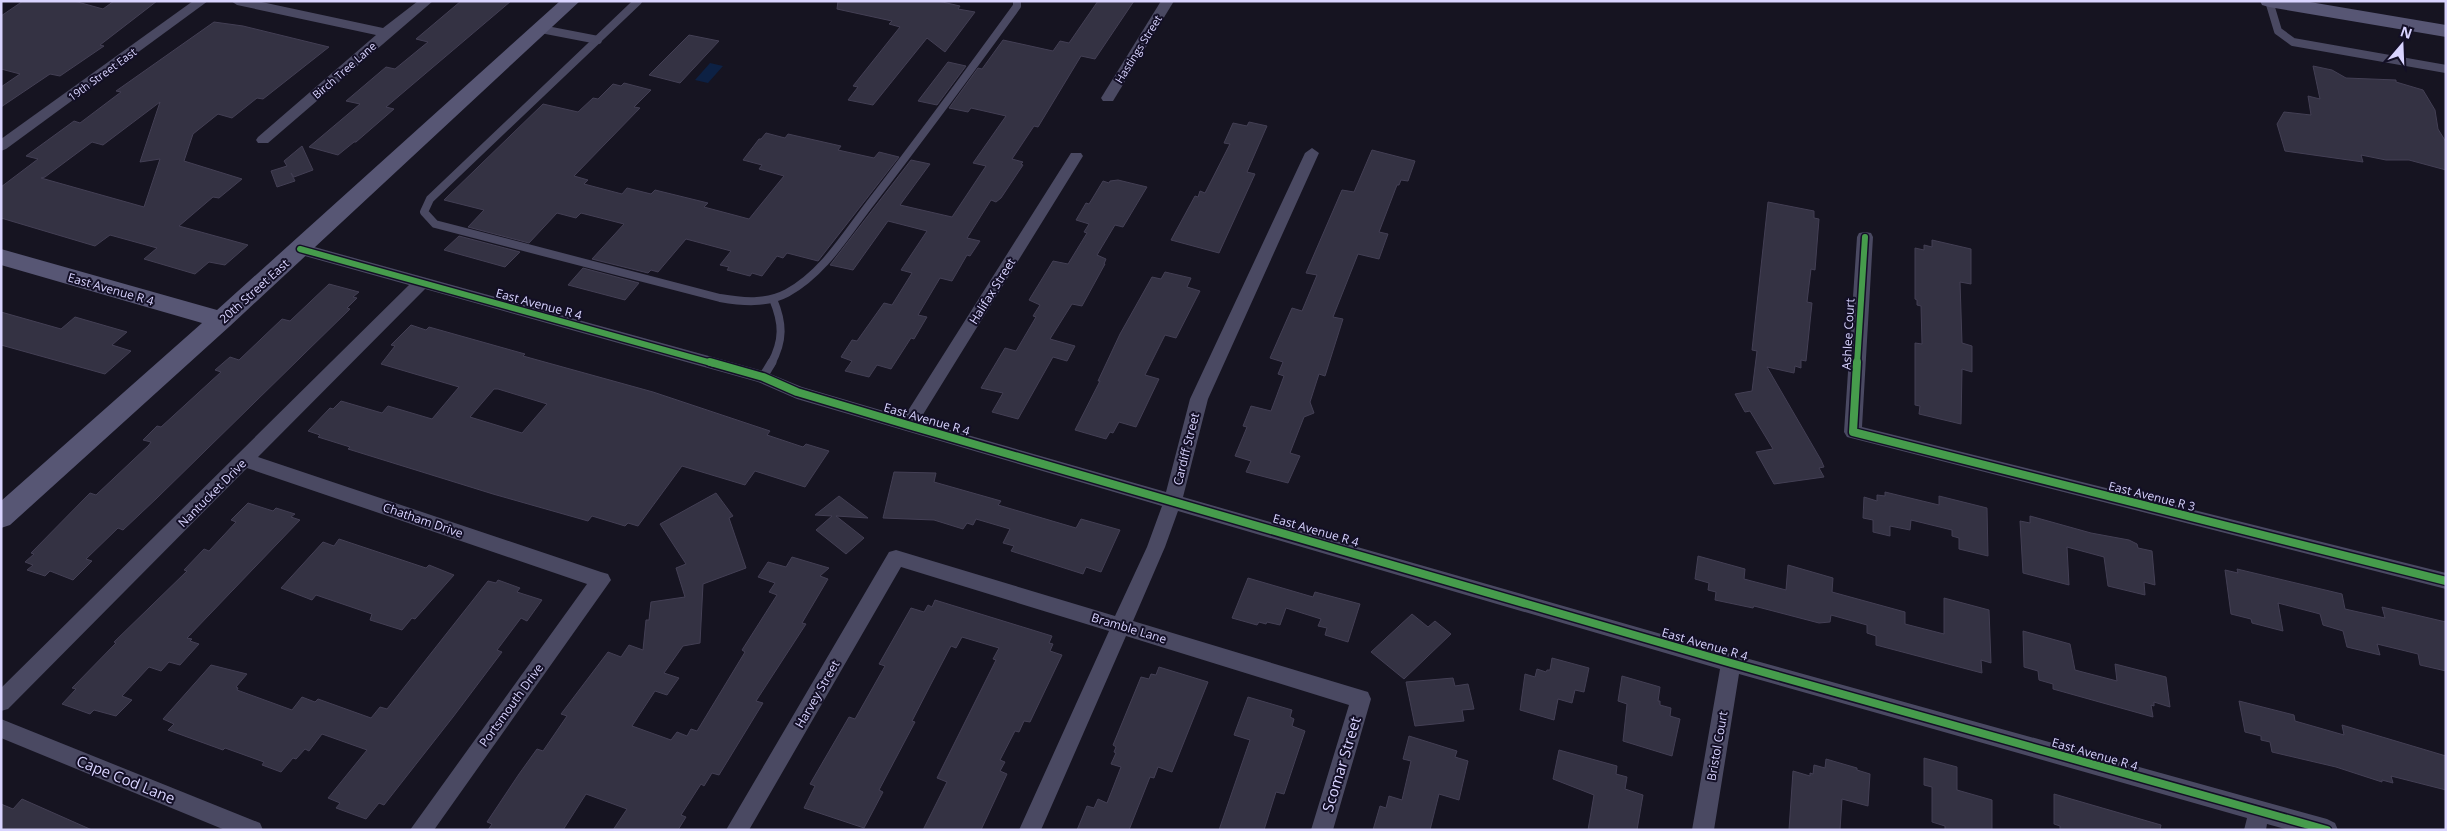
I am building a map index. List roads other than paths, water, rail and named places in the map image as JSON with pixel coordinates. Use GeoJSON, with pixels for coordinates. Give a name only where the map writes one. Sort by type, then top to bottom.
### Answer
{"type":"FeatureCollection","features":[{"type":"Feature","properties":{"kind":"street","name":"19th Street East"},"geometry":{"type":"LineString","coordinates":[[1,146],[202,1]]}},
{"type":"Feature","properties":{"kind":"street"},"geometry":{"type":"LineString","coordinates":[[237,1],[386,33]]}},
{"type":"Feature","properties":{"kind":"street","name":"Birch Tree Lane"},"geometry":{"type":"LineString","coordinates":[[263,140],[386,33],[427,1]]}},
{"type":"Feature","properties":{"kind":"street","name":"20th Street East"},"geometry":{"type":"LineString","coordinates":[[1,517],[222,320],[571,1]]}},
{"type":"Feature","properties":{"kind":"street","name":"Hastings Street"},"geometry":{"type":"LineString","coordinates":[[1108,98],[1168,1]]}},
{"type":"Feature","properties":{"kind":"street"},"geometry":{"type":"LineString","coordinates":[[2269,1],[2446,31]]}},
{"type":"Feature","properties":{"kind":"street","name":"Cardiff Street"},"geometry":{"type":"LineString","coordinates":[[1030,830],[1156,547],[1173,500],[1199,399],[1312,153]]}},
{"type":"Feature","properties":{"kind":"street","name":"Halifax Street"},"geometry":{"type":"LineString","coordinates":[[908,425],[1076,156]]}},
{"type":"Feature","properties":{"kind":"street","name":"Ashlee Court"},"geometry":{"type":"LineString","coordinates":[[1853,432],[1865,237]]}},
{"type":"Feature","properties":{"kind":"street","name":"East Avenue R 4"},"geometry":{"type":"LineString","coordinates":[[300,249],[763,377],[797,392],[908,425],[1173,500],[1731,663],[2257,821],[2327,830]]}},
{"type":"Feature","properties":{"kind":"street","name":"East Avenue R 4"},"geometry":{"type":"LineString","coordinates":[[1,257],[222,320]]}},
{"type":"Feature","properties":{"kind":"street","name":"Nantucket Drive"},"geometry":{"type":"LineString","coordinates":[[1,702],[422,283]]}},
{"type":"Feature","properties":{"kind":"street","name":"East Avenue R 3"},"geometry":{"type":"LineString","coordinates":[[1853,432],[2446,581]]}},
{"type":"Feature","properties":{"kind":"street","name":"Chatham Drive"},"geometry":{"type":"LineString","coordinates":[[244,460],[601,580]]}},
{"type":"Feature","properties":{"kind":"street","name":"Bramble Lane"},"geometry":{"type":"LineString","coordinates":[[896,558],[1361,698]]}},
{"type":"Feature","properties":{"kind":"street","name":"Harvey Street"},"geometry":{"type":"LineString","coordinates":[[737,830],[896,558]]}},
{"type":"Feature","properties":{"kind":"street","name":"Portsmouth Drive"},"geometry":{"type":"LineString","coordinates":[[421,830],[601,580]]}},
{"type":"Feature","properties":{"kind":"street","name":"Bristol Court"},"geometry":{"type":"LineString","coordinates":[[1703,830],[1731,663]]}},
{"type":"Feature","properties":{"kind":"street","name":"Scomar Street"},"geometry":{"type":"LineString","coordinates":[[1322,830],[1361,698]]}},
{"type":"Feature","properties":{"kind":"street","name":"Cape Cod Lane"},"geometry":{"type":"LineString","coordinates":[[1,728],[252,830]]}},
{"type":"Feature","properties":{"kind":"lane"},"geometry":{"type":"LineString","coordinates":[[638,1],[430,199],[424,212],[435,224],[720,298],[747,302],[773,299],[796,288],[821,267],[926,131],[1016,6],[1017,1]]}},
{"type":"Feature","properties":{"kind":"lane"},"geometry":{"type":"LineString","coordinates":[[2269,1],[2275,29],[2283,38],[2293,42],[2446,69]]}},
{"type":"Feature","properties":{"kind":"lane"},"geometry":{"type":"LineString","coordinates":[[541,29],[598,40]]}},
{"type":"Feature","properties":{"kind":"lane"},"geometry":{"type":"LineString","coordinates":[[763,377],[778,354],[784,329],[773,299]]}},
{"type":"Feature","properties":{"kind":"water"},"geometry":{"type":"Polygon","coordinates":[[[710,63],[723,66],[708,83],[695,80],[710,63]]]}}]}
